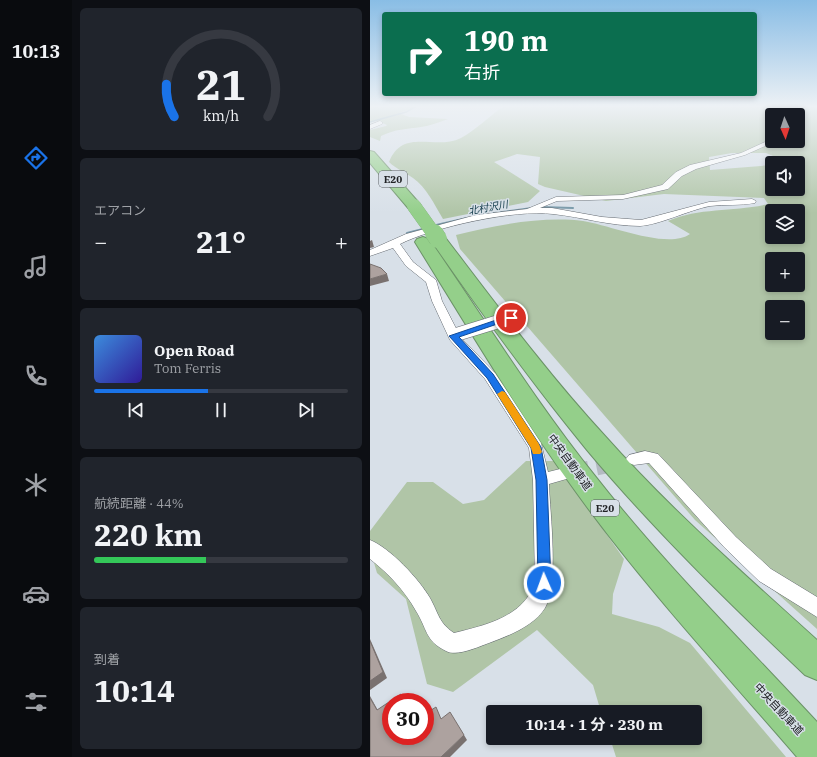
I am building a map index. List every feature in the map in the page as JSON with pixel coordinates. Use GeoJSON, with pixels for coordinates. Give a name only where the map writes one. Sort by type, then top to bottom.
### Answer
{"type":"FeatureCollection","features":[{"type":"Feature","properties":{"kind":"highway","name":"中央自動車道"},"geometry":{"type":"LineString","coordinates":[[370,155],[408,207],[430,241],[527,404],[586,485],[666,582],[817,750]]}},
{"type":"Feature","properties":{"kind":"highway","name":"中央自動車道"},"geometry":{"type":"LineString","coordinates":[[370,168],[408,207]]}},
{"type":"Feature","properties":{"kind":"highway","name":"中央自動車道"},"geometry":{"type":"LineString","coordinates":[[430,241],[559,399],[621,471],[706,557],[817,663]]}},
{"type":"Feature","properties":{"kind":"street"},"geometry":{"type":"LineString","coordinates":[[528,211],[556,199],[616,197],[665,187],[680,174],[693,167],[743,154],[765,144]]}},
{"type":"Feature","properties":{"kind":"street"},"geometry":{"type":"LineString","coordinates":[[370,253],[381,250],[394,242],[409,236],[462,220],[528,211],[552,211],[602,220],[641,223],[710,204],[752,201]]}},
{"type":"Feature","properties":{"kind":"street"},"geometry":{"type":"LineString","coordinates":[[370,548],[393,566],[423,604],[436,632],[452,644],[488,634],[520,619],[538,602],[544,583],[541,480],[536,447],[490,376],[456,335],[437,301],[431,280],[415,269],[401,254],[394,242]]}},
{"type":"Feature","properties":{"kind":"street"},"geometry":{"type":"LineString","coordinates":[[456,335],[511,318]]}},
{"type":"Feature","properties":{"kind":"street"},"geometry":{"type":"LineString","coordinates":[[634,459],[645,457],[653,458],[730,542],[765,575],[817,608]]}},
{"type":"Feature","properties":{"kind":"street"},"geometry":{"type":"LineString","coordinates":[[541,480],[564,474]]}},
{"type":"Feature","properties":{"kind":"green space"},"geometry":{"type":"Polygon","coordinates":[[[410,142],[765,142],[765,148],[805,148],[805,142],[817,142],[817,629],[695,520],[460,249],[456,235],[519,222],[568,220],[594,223],[654,238],[680,238],[690,234],[668,221],[692,214],[765,204],[765,244],[805,244],[805,204],[768,204],[764,198],[664,194],[606,201],[545,187],[538,184],[540,157],[517,154],[494,162],[540,191],[528,202],[443,219],[430,197],[418,182],[389,162],[395,151],[402,145],[410,142]]]}},
{"type":"Feature","properties":{"kind":"green space"},"geometry":{"type":"Polygon","coordinates":[[[526,461],[555,461],[624,559],[613,594],[612,614],[659,627],[690,643],[786,757],[616,757],[612,745],[702,745],[702,705],[599,705],[593,685],[537,630],[453,692],[427,684],[406,599],[377,573],[370,549],[370,531],[407,482],[433,482],[463,504],[484,500],[526,461]]]}},
{"type":"Feature","properties":{"kind":"building"},"geometry":{"type":"Polygon","coordinates":[[[370,264],[381,268],[387,274],[370,279],[370,264]]]}},
{"type":"Feature","properties":{"kind":"building"},"geometry":{"type":"Polygon","coordinates":[[[370,641],[383,672],[370,681],[370,641]]]}},
{"type":"Feature","properties":{"kind":"building"},"geometry":{"type":"Polygon","coordinates":[[[370,698],[377,710],[382,707],[382,745],[434,745],[434,708],[436,707],[441,719],[450,712],[464,735],[441,757],[370,757],[370,698]]]}},
{"type":"Feature","properties":{"kind":"waterway","name":"北村沢川"},"geometry":{"type":"LineString","coordinates":[[541,207],[573,208]]}},
{"type":"Feature","properties":{"kind":"waterway","name":"北村沢川"},"geometry":{"type":"LineString","coordinates":[[479,215],[532,208]]}},
{"type":"Feature","properties":{"kind":"waterway","name":"北村沢川"},"geometry":{"type":"LineString","coordinates":[[432,226],[467,218]]}},
{"type":"Feature","properties":{"kind":"waterway","name":"北村沢川"},"geometry":{"type":"LineString","coordinates":[[407,233],[427,228]]}},
{"type":"Feature","properties":{"kind":"tunnel"},"geometry":{"type":"LineString","coordinates":[[573,472],[618,463]]}},
{"type":"Feature","properties":{"kind":"slow traffic"},"geometry":{"type":"LineString","coordinates":[[502,394],[514,415],[536,447],[536,452]]}},
{"type":"Feature","properties":{"kind":"route"},"geometry":{"type":"LineString","coordinates":[[511,318],[454,336],[490,376],[536,447],[541,480],[544,583]]}}]}
